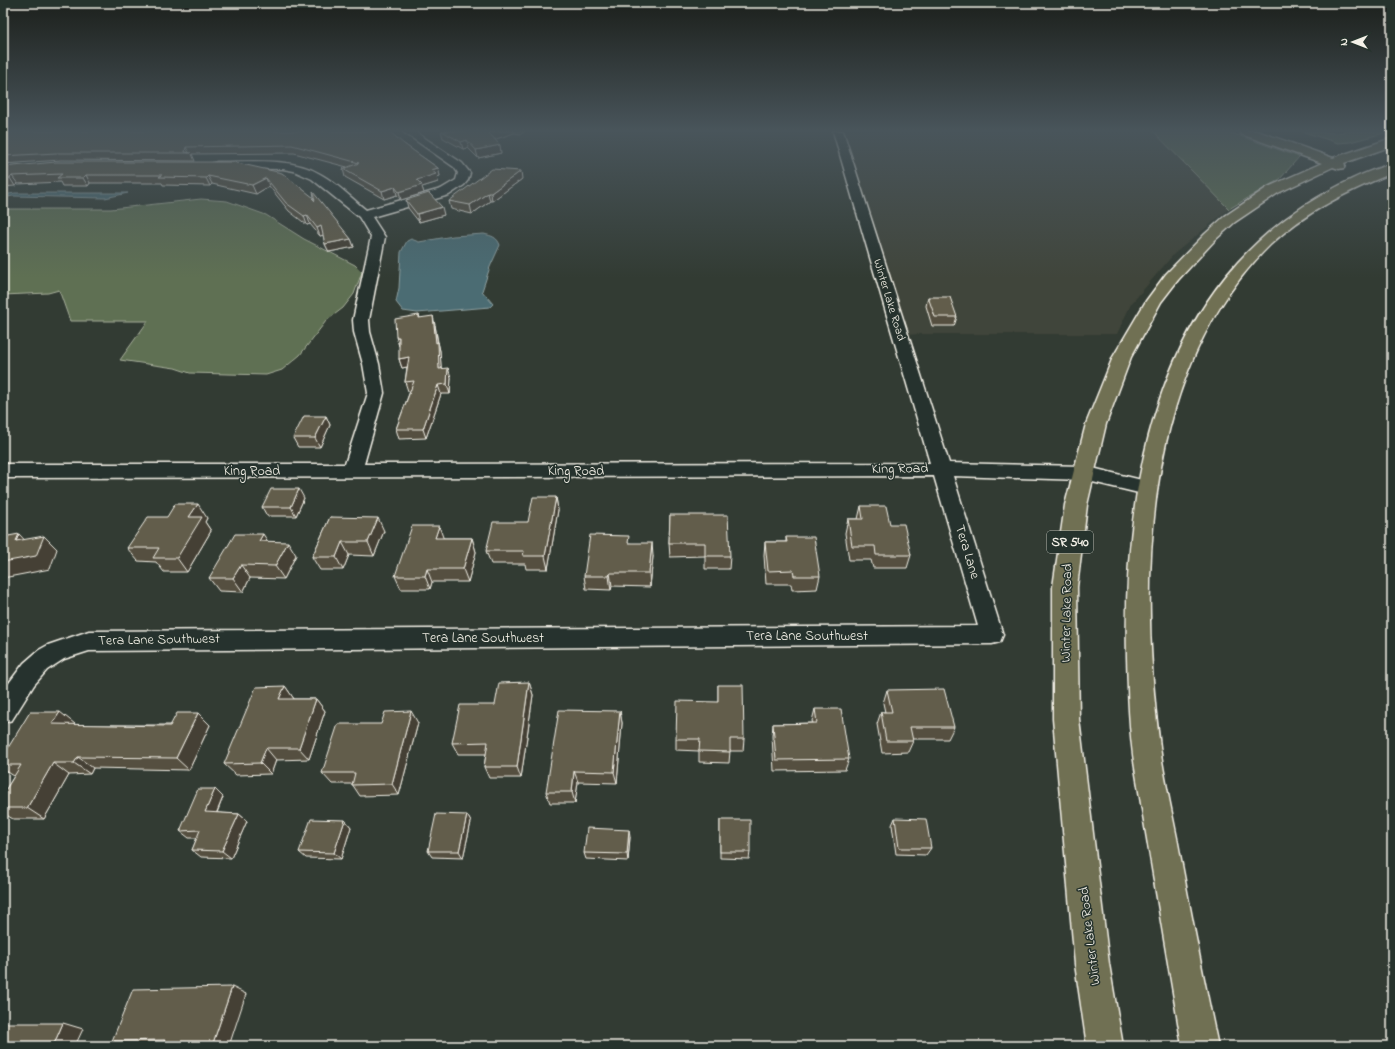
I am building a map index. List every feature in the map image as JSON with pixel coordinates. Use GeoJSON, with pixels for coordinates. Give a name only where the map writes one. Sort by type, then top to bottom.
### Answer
{"type":"FeatureCollection","features":[{"type":"Feature","properties":{"kind":"main road","name":"Winter Lake Road"},"geometry":{"type":"LineString","coordinates":[[1105,1046],[1092,964],[1066,719],[1065,587],[1071,533],[1076,505],[1096,424],[1108,390],[1122,357],[1150,308],[1172,277],[1210,237],[1252,204],[1273,190],[1293,180]]}},
{"type":"Feature","properties":{"kind":"main road"},"geometry":{"type":"LineString","coordinates":[[1200,1046],[1173,905],[1146,740],[1138,638],[1140,539],[1156,441],[1174,384],[1194,337],[1205,316],[1230,279],[1258,248],[1304,210],[1328,196],[1363,180]]}},
{"type":"Feature","properties":{"kind":"street"},"geometry":{"type":"LineString","coordinates":[[321,180],[364,215],[378,237],[361,320],[362,332],[371,364],[376,393],[352,471]]}},
{"type":"Feature","properties":{"kind":"street"},"geometry":{"type":"LineString","coordinates":[[364,215],[445,192],[454,188],[462,180]]}},
{"type":"Feature","properties":{"kind":"street","name":"Winter Lake Road"},"geometry":{"type":"LineString","coordinates":[[853,180],[941,469]]}},
{"type":"Feature","properties":{"kind":"street","name":"King Road"},"geometry":{"type":"LineString","coordinates":[[3,472],[941,469],[1084,473],[1148,488]]}},
{"type":"Feature","properties":{"kind":"street","name":"Tera Lane"},"geometry":{"type":"LineString","coordinates":[[941,469],[992,635]]}},
{"type":"Feature","properties":{"kind":"street","name":"Tera Lane Southwest"},"geometry":{"type":"LineString","coordinates":[[3,712],[24,679],[36,665],[57,651],[89,641],[992,635]]}},
{"type":"Feature","properties":{"kind":"shaded area"},"geometry":{"type":"Polygon","coordinates":[[[859,180],[1201,180],[1229,209],[1174,254],[1131,304],[1117,334],[908,335],[859,180]]]}},
{"type":"Feature","properties":{"kind":"green space"},"geometry":{"type":"Polygon","coordinates":[[[1201,180],[1278,180],[1229,209],[1201,180]]]}},
{"type":"Feature","properties":{"kind":"green space"},"geometry":{"type":"Polygon","coordinates":[[[201,199],[227,201],[266,215],[304,239],[355,265],[362,272],[354,294],[343,308],[326,321],[300,355],[282,370],[266,375],[190,373],[175,368],[120,360],[148,321],[70,321],[59,290],[48,293],[3,295],[3,209],[111,209],[201,199]]]}},
{"type":"Feature","properties":{"kind":"water"},"geometry":{"type":"Polygon","coordinates":[[[15,193],[128,193],[105,198],[13,196],[3,198],[3,195],[15,193]]]}},
{"type":"Feature","properties":{"kind":"water"},"geometry":{"type":"Polygon","coordinates":[[[484,234],[494,237],[500,245],[490,267],[482,291],[493,304],[490,307],[417,313],[403,311],[396,302],[399,288],[401,252],[407,241],[411,239],[419,242],[453,236],[484,234]]]}},
{"type":"Feature","properties":{"kind":"building"},"geometry":{"type":"Polygon","coordinates":[[[227,180],[262,180],[252,185],[227,180]]]}},
{"type":"Feature","properties":{"kind":"building"},"geometry":{"type":"Polygon","coordinates":[[[268,180],[291,180],[314,198],[312,198],[315,201],[313,192],[351,239],[325,244],[321,226],[317,228],[307,215],[304,216],[286,203],[268,180]]]}},
{"type":"Feature","properties":{"kind":"building"},"geometry":{"type":"Polygon","coordinates":[[[362,180],[417,180],[422,185],[399,192],[395,187],[382,191],[362,180]]]}},
{"type":"Feature","properties":{"kind":"building"},"geometry":{"type":"Polygon","coordinates":[[[477,180],[509,180],[491,193],[488,193],[470,205],[449,201],[477,180]]]}},
{"type":"Feature","properties":{"kind":"building"},"geometry":{"type":"Polygon","coordinates":[[[429,193],[442,207],[417,214],[406,200],[429,193]]]}},
{"type":"Feature","properties":{"kind":"building"},"geometry":{"type":"Polygon","coordinates":[[[928,297],[950,297],[957,317],[935,317],[928,297]]]}},
{"type":"Feature","properties":{"kind":"building"},"geometry":{"type":"Polygon","coordinates":[[[419,315],[419,318],[433,316],[436,343],[438,342],[439,369],[448,368],[447,384],[438,385],[423,429],[396,429],[414,381],[405,382],[409,357],[399,359],[399,337],[396,337],[395,319],[419,315]]]}},
{"type":"Feature","properties":{"kind":"building"},"geometry":{"type":"Polygon","coordinates":[[[304,416],[326,416],[315,438],[293,438],[304,416]]]}},
{"type":"Feature","properties":{"kind":"building"},"geometry":{"type":"Polygon","coordinates":[[[271,489],[299,489],[291,507],[262,507],[271,489]]]}},
{"type":"Feature","properties":{"kind":"building"},"geometry":{"type":"Polygon","coordinates":[[[533,497],[556,497],[545,556],[523,556],[524,551],[486,551],[493,522],[528,522],[533,497]]]}},
{"type":"Feature","properties":{"kind":"building"},"geometry":{"type":"Polygon","coordinates":[[[175,504],[198,504],[189,517],[202,517],[177,558],[153,558],[159,548],[127,548],[148,517],[167,517],[175,504]]]}},
{"type":"Feature","properties":{"kind":"building"},"geometry":{"type":"Polygon","coordinates":[[[861,506],[886,506],[890,524],[904,524],[911,555],[876,555],[875,546],[852,546],[848,519],[863,519],[861,506]]]}},
{"type":"Feature","properties":{"kind":"building"},"geometry":{"type":"Polygon","coordinates":[[[670,515],[728,515],[730,556],[705,556],[705,543],[669,543],[670,515]]]}},
{"type":"Feature","properties":{"kind":"building"},"geometry":{"type":"Polygon","coordinates":[[[330,517],[378,518],[368,542],[342,542],[336,557],[312,557],[330,517]]]}},
{"type":"Feature","properties":{"kind":"building"},"geometry":{"type":"Polygon","coordinates":[[[412,526],[439,526],[435,538],[472,538],[463,569],[427,569],[425,576],[395,576],[412,526]]]}},
{"type":"Feature","properties":{"kind":"building"},"geometry":{"type":"Polygon","coordinates":[[[19,534],[16,541],[44,536],[36,556],[3,562],[3,537],[19,534]]]}},
{"type":"Feature","properties":{"kind":"building"},"geometry":{"type":"Polygon","coordinates":[[[235,534],[263,534],[259,541],[288,542],[275,566],[241,565],[233,578],[209,578],[235,534]]]}},
{"type":"Feature","properties":{"kind":"building"},"geometry":{"type":"Polygon","coordinates":[[[590,535],[629,536],[628,543],[652,543],[649,573],[610,573],[609,576],[584,576],[590,535]]]}},
{"type":"Feature","properties":{"kind":"building"},"geometry":{"type":"Polygon","coordinates":[[[786,537],[814,537],[820,576],[794,576],[793,570],[768,571],[765,542],[787,542],[786,537]]]}},
{"type":"Feature","properties":{"kind":"building"},"geometry":{"type":"Polygon","coordinates":[[[529,682],[517,767],[484,767],[488,742],[452,743],[460,705],[495,705],[499,683],[529,682]]]}},
{"type":"Feature","properties":{"kind":"building"},"geometry":{"type":"Polygon","coordinates":[[[718,685],[743,685],[744,739],[730,739],[730,752],[699,751],[700,739],[676,739],[677,701],[718,702],[718,685]]]}},
{"type":"Feature","properties":{"kind":"building"},"geometry":{"type":"Polygon","coordinates":[[[285,686],[279,699],[316,699],[299,748],[266,748],[260,763],[224,764],[256,687],[285,686]]]}},
{"type":"Feature","properties":{"kind":"building"},"geometry":{"type":"Polygon","coordinates":[[[944,689],[954,727],[910,727],[913,741],[886,741],[881,712],[892,712],[887,690],[944,689]]]}},
{"type":"Feature","properties":{"kind":"building"},"geometry":{"type":"Polygon","coordinates":[[[815,709],[841,709],[849,759],[776,760],[773,724],[817,723],[815,709]]]}},
{"type":"Feature","properties":{"kind":"building"},"geometry":{"type":"Polygon","coordinates":[[[559,710],[620,711],[614,772],[574,771],[572,792],[546,792],[559,710]]]}},
{"type":"Feature","properties":{"kind":"building"},"geometry":{"type":"Polygon","coordinates":[[[411,711],[392,784],[352,785],[355,773],[322,773],[338,724],[381,724],[385,712],[411,711]]]}},
{"type":"Feature","properties":{"kind":"building"},"geometry":{"type":"Polygon","coordinates":[[[30,712],[60,712],[52,724],[170,726],[177,713],[198,713],[176,758],[78,757],[74,763],[53,763],[27,808],[3,808],[3,794],[21,765],[3,765],[3,756],[30,712]]]}},
{"type":"Feature","properties":{"kind":"building"},"geometry":{"type":"Polygon","coordinates":[[[198,789],[215,789],[205,812],[239,814],[222,851],[192,850],[200,830],[180,831],[198,789]]]}},
{"type":"Feature","properties":{"kind":"building"},"geometry":{"type":"Polygon","coordinates":[[[436,814],[467,815],[459,851],[428,851],[436,814]]]}},
{"type":"Feature","properties":{"kind":"building"},"geometry":{"type":"Polygon","coordinates":[[[895,818],[926,819],[931,848],[899,848],[895,818]]]}},
{"type":"Feature","properties":{"kind":"building"},"geometry":{"type":"Polygon","coordinates":[[[311,819],[345,820],[334,853],[299,852],[311,819]]]}},
{"type":"Feature","properties":{"kind":"building"},"geometry":{"type":"Polygon","coordinates":[[[720,820],[750,820],[750,852],[720,852],[720,820]]]}},
{"type":"Feature","properties":{"kind":"building"},"geometry":{"type":"Polygon","coordinates":[[[587,828],[629,830],[627,854],[584,853],[587,828]]]}},
{"type":"Feature","properties":{"kind":"building"},"geometry":{"type":"Polygon","coordinates":[[[232,987],[212,1046],[163,1046],[165,1040],[112,1041],[133,989],[232,987]]]}},
{"type":"Feature","properties":{"kind":"building"},"geometry":{"type":"Polygon","coordinates":[[[3,1023],[63,1023],[53,1046],[3,1046],[3,1023]]]}}]}
